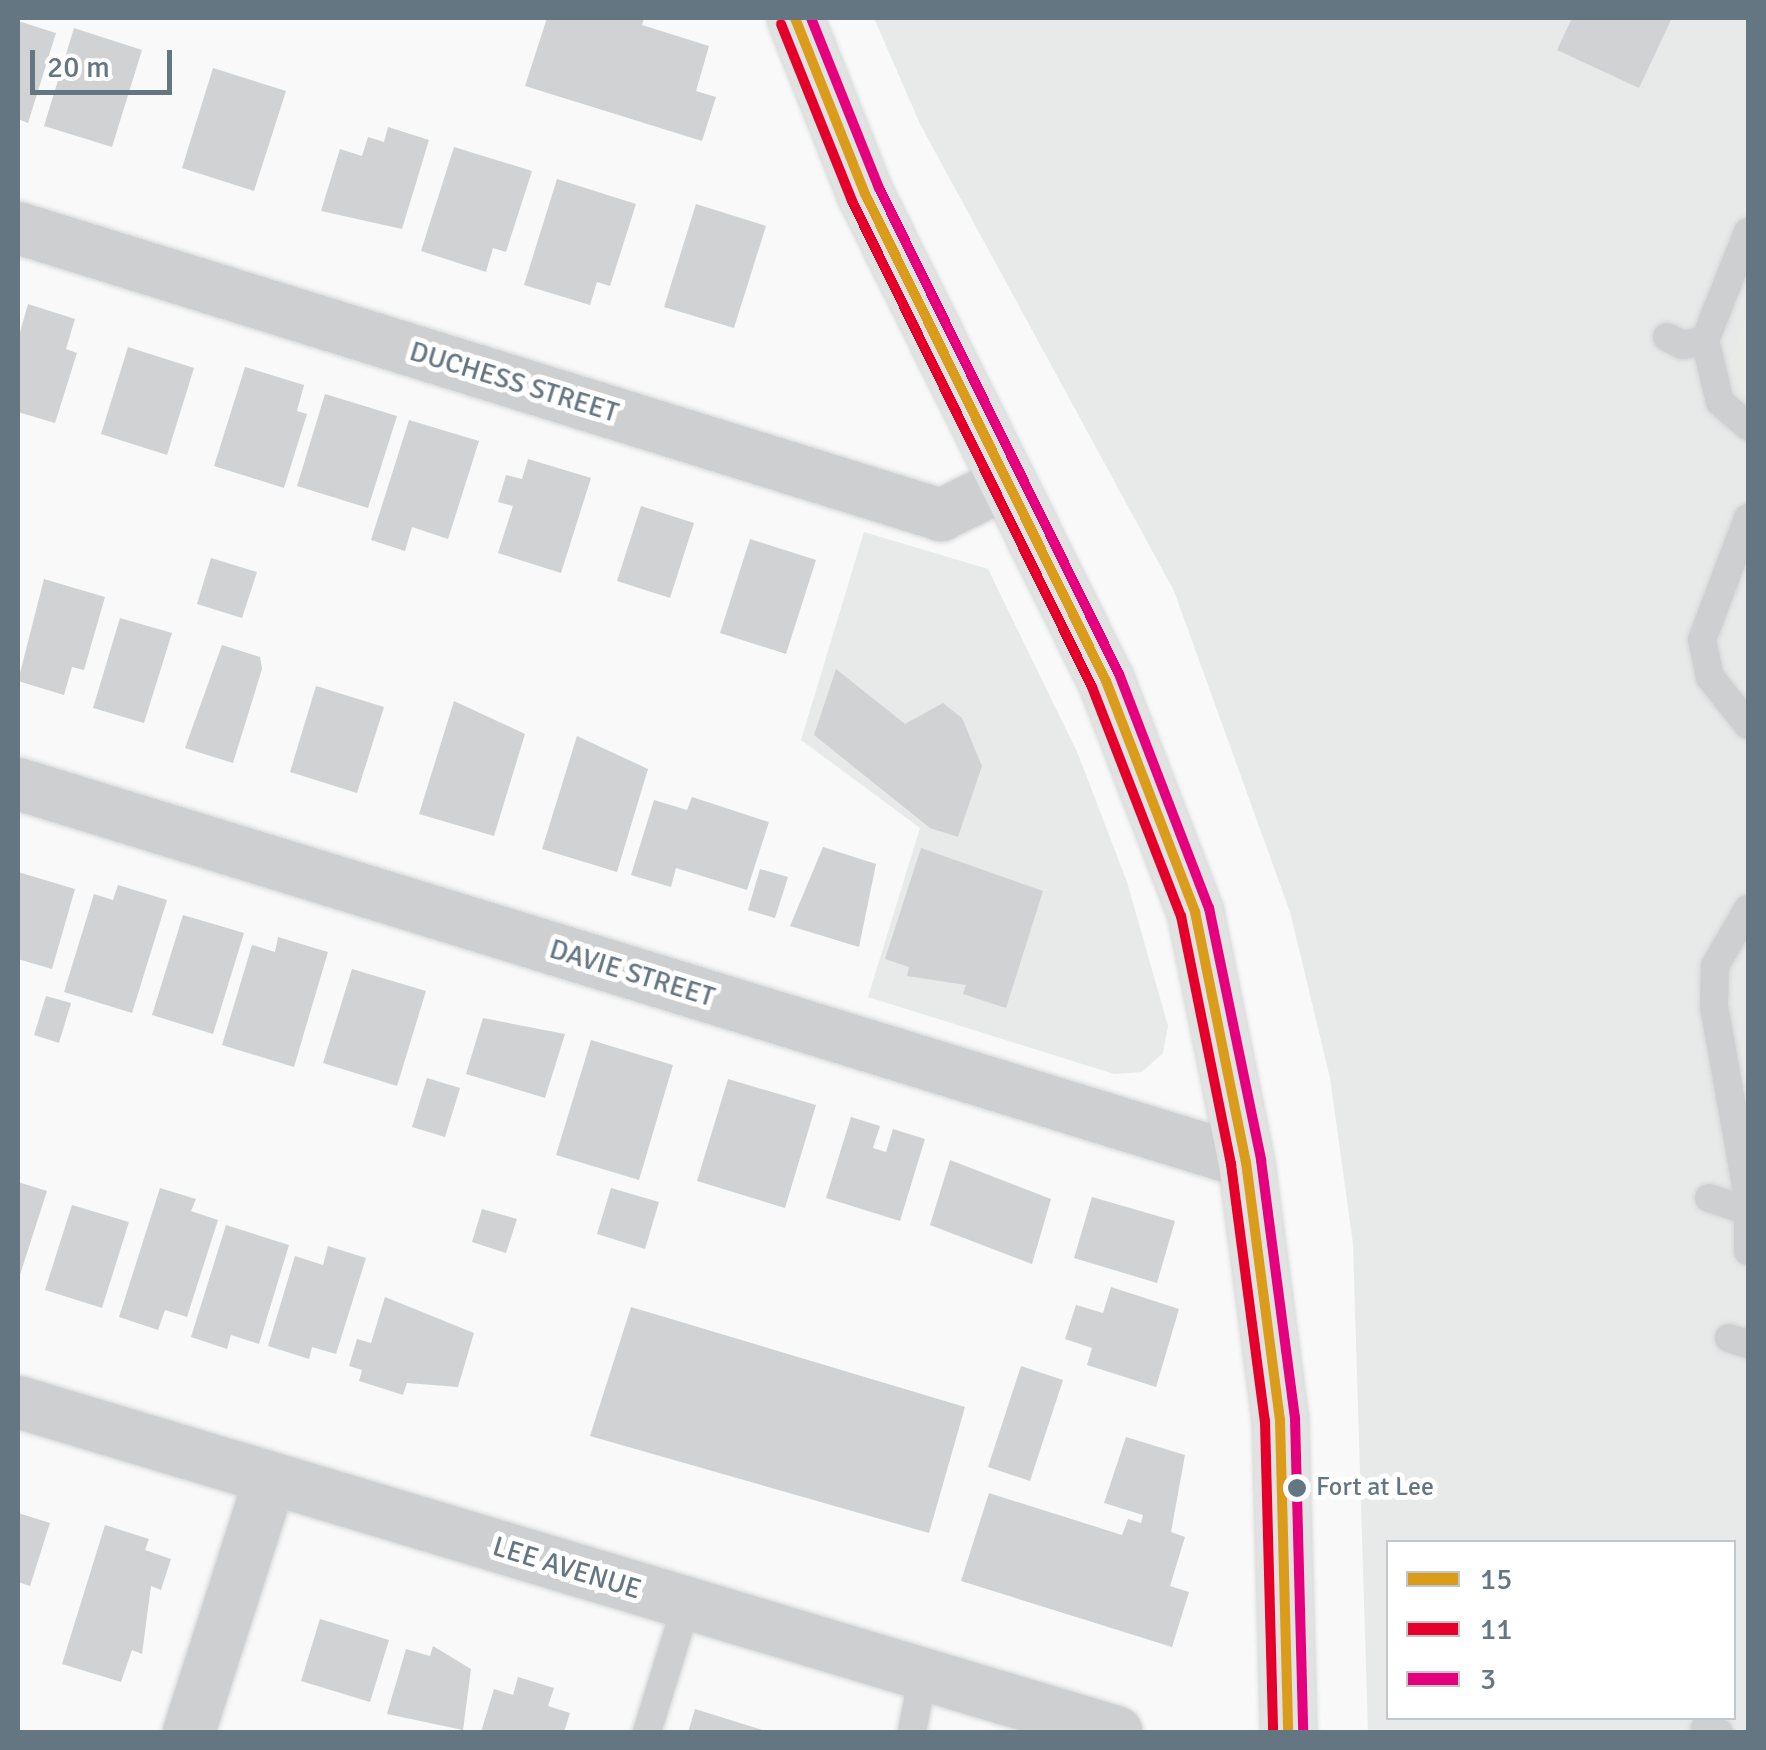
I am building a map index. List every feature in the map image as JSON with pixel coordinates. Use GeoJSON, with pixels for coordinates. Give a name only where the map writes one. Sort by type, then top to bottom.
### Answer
{"type":"FeatureCollection","features":[{"type":"Feature","properties":{"kind":"main road"},"geometry":{"type":"LineString","coordinates":[[795,18],[865,194],[1106,681],[1166,828],[1224,1030],[1246,1162],[1280,1420],[1288,1732]]}},
{"type":"Feature","properties":{"kind":"street","name":"DUCHESS STREET"},"geometry":{"type":"LineString","coordinates":[[18,228],[941,515],[1006,483]]}},
{"type":"Feature","properties":{"kind":"street","name":"DAVIE STREET"},"geometry":{"type":"LineString","coordinates":[[18,784],[1246,1162]]}},
{"type":"Feature","properties":{"kind":"street","name":"LEE AVENUE"},"geometry":{"type":"LineString","coordinates":[[18,1402],[1116,1732]]}},
{"type":"Feature","properties":{"kind":"street"},"geometry":{"type":"LineString","coordinates":[[190,1732],[270,1480]]}},
{"type":"Feature","properties":{"kind":"lane"},"geometry":{"type":"LineString","coordinates":[[1748,232],[1682,347],[1720,402],[1748,426]]}},
{"type":"Feature","properties":{"kind":"lane"},"geometry":{"type":"LineString","coordinates":[[1748,518],[1702,640],[1710,677],[1748,725]]}},
{"type":"Feature","properties":{"kind":"lane"},"geometry":{"type":"LineString","coordinates":[[1748,909],[1715,966],[1714,1006],[1748,1169],[1748,1196]]}},
{"type":"Feature","properties":{"kind":"lane"},"geometry":{"type":"LineString","coordinates":[[1709,1198],[1748,1213],[1748,1251]]}},
{"type":"Feature","properties":{"kind":"lane"},"geometry":{"type":"LineString","coordinates":[[647,1732],[687,1603]]}},
{"type":"Feature","properties":{"kind":"lane"},"geometry":{"type":"LineString","coordinates":[[912,1732],[924,1674]]}},
{"type":"Feature","properties":{"kind":"shaded area"},"geometry":{"type":"Polygon","coordinates":[[[874,18],[1748,18],[1748,1732],[1368,1732],[1353,1244],[1330,1078],[1290,912],[1174,591],[920,124],[874,18]]]}},
{"type":"Feature","properties":{"kind":"shaded area"},"geometry":{"type":"Polygon","coordinates":[[[1748,309],[1748,404],[1729,364],[1748,309]]]}},
{"type":"Feature","properties":{"kind":"shaded area"},"geometry":{"type":"Polygon","coordinates":[[[864,532],[988,569],[1078,754],[1127,882],[1168,1026],[1163,1053],[1142,1072],[1114,1074],[868,997],[920,828],[801,740],[864,532]]]}},
{"type":"Feature","properties":{"kind":"building"},"geometry":{"type":"Polygon","coordinates":[[[547,18],[644,18],[642,25],[709,46],[696,91],[716,97],[702,141],[525,86],[547,18]]]}},
{"type":"Feature","properties":{"kind":"building"},"geometry":{"type":"Polygon","coordinates":[[[1572,18],[1672,18],[1639,88],[1557,50],[1572,18]]]}},
{"type":"Feature","properties":{"kind":"building"},"geometry":{"type":"Polygon","coordinates":[[[18,21],[56,33],[28,123],[18,119],[18,21]]]}},
{"type":"Feature","properties":{"kind":"building"},"geometry":{"type":"Polygon","coordinates":[[[74,28],[142,50],[112,147],[44,126],[74,28]]]}},
{"type":"Feature","properties":{"kind":"building"},"geometry":{"type":"Polygon","coordinates":[[[213,68],[286,91],[254,191],[182,168],[213,68]]]}},
{"type":"Feature","properties":{"kind":"building"},"geometry":{"type":"Polygon","coordinates":[[[388,127],[429,140],[402,229],[321,211],[340,149],[362,156],[368,137],[384,142],[388,127]]]}},
{"type":"Feature","properties":{"kind":"building"},"geometry":{"type":"Polygon","coordinates":[[[454,147],[532,171],[506,252],[493,248],[486,272],[421,251],[454,147]]]}},
{"type":"Feature","properties":{"kind":"building"},"geometry":{"type":"Polygon","coordinates":[[[557,179],[636,204],[610,286],[597,282],[590,305],[524,285],[557,179]]]}},
{"type":"Feature","properties":{"kind":"building"},"geometry":{"type":"Polygon","coordinates":[[[696,204],[766,226],[734,328],[664,307],[696,204]]]}},
{"type":"Feature","properties":{"kind":"building"},"geometry":{"type":"Polygon","coordinates":[[[28,304],[75,319],[66,349],[77,353],[55,423],[18,412],[18,339],[28,304]]]}},
{"type":"Feature","properties":{"kind":"building"},"geometry":{"type":"Polygon","coordinates":[[[128,347],[194,368],[167,455],[101,434],[128,347]]]}},
{"type":"Feature","properties":{"kind":"building"},"geometry":{"type":"Polygon","coordinates":[[[245,367],[304,385],[297,411],[307,414],[284,488],[214,466],[245,367]]]}},
{"type":"Feature","properties":{"kind":"building"},"geometry":{"type":"Polygon","coordinates":[[[325,394],[397,416],[368,508],[297,486],[325,394]]]}},
{"type":"Feature","properties":{"kind":"building"},"geometry":{"type":"Polygon","coordinates":[[[409,420],[479,441],[448,539],[412,527],[405,551],[371,540],[409,420]]]}},
{"type":"Feature","properties":{"kind":"building"},"geometry":{"type":"Polygon","coordinates":[[[528,459],[591,478],[561,573],[498,553],[513,506],[498,502],[506,475],[522,479],[528,459]]]}},
{"type":"Feature","properties":{"kind":"building"},"geometry":{"type":"Polygon","coordinates":[[[641,506],[694,523],[670,598],[617,581],[641,506]]]}},
{"type":"Feature","properties":{"kind":"building"},"geometry":{"type":"Polygon","coordinates":[[[750,539],[816,560],[786,654],[720,633],[750,539]]]}},
{"type":"Feature","properties":{"kind":"building"},"geometry":{"type":"Polygon","coordinates":[[[211,558],[257,572],[242,618],[197,604],[211,558]]]}},
{"type":"Feature","properties":{"kind":"building"},"geometry":{"type":"Polygon","coordinates":[[[44,579],[105,597],[84,670],[72,667],[64,695],[18,681],[44,579]]]}},
{"type":"Feature","properties":{"kind":"building"},"geometry":{"type":"Polygon","coordinates":[[[120,618],[172,633],[144,723],[93,708],[120,618]]]}},
{"type":"Feature","properties":{"kind":"building"},"geometry":{"type":"Polygon","coordinates":[[[222,645],[260,657],[262,669],[233,763],[185,748],[222,645]]]}},
{"type":"Feature","properties":{"kind":"building"},"geometry":{"type":"Polygon","coordinates":[[[836,669],[905,724],[943,703],[962,718],[982,766],[958,837],[930,828],[814,735],[836,669]]]}},
{"type":"Feature","properties":{"kind":"building"},"geometry":{"type":"Polygon","coordinates":[[[316,686],[384,707],[357,793],[290,772],[316,686]]]}},
{"type":"Feature","properties":{"kind":"building"},"geometry":{"type":"Polygon","coordinates":[[[454,701],[525,734],[494,836],[419,814],[454,701]]]}},
{"type":"Feature","properties":{"kind":"building"},"geometry":{"type":"Polygon","coordinates":[[[577,736],[648,769],[617,872],[542,849],[577,736]]]}},
{"type":"Feature","properties":{"kind":"building"},"geometry":{"type":"Polygon","coordinates":[[[692,797],[769,822],[747,890],[676,868],[671,887],[631,875],[654,800],[687,810],[692,797]]]}},
{"type":"Feature","properties":{"kind":"building"},"geometry":{"type":"Polygon","coordinates":[[[823,847],[876,864],[859,947],[790,926],[823,847]]]}},
{"type":"Feature","properties":{"kind":"building"},"geometry":{"type":"Polygon","coordinates":[[[921,848],[1043,891],[1006,1008],[963,994],[966,985],[907,976],[909,967],[885,959],[921,848]]]}},
{"type":"Feature","properties":{"kind":"building"},"geometry":{"type":"Polygon","coordinates":[[[760,869],[788,877],[775,918],[748,910],[760,869]]]}},
{"type":"Feature","properties":{"kind":"building"},"geometry":{"type":"Polygon","coordinates":[[[18,872],[75,889],[52,969],[18,959],[18,872]]]}},
{"type":"Feature","properties":{"kind":"building"},"geometry":{"type":"Polygon","coordinates":[[[118,885],[167,900],[132,1013],[64,992],[94,894],[113,900],[118,885]]]}},
{"type":"Feature","properties":{"kind":"building"},"geometry":{"type":"Polygon","coordinates":[[[183,915],[244,933],[213,1034],[152,1015],[183,915]]]}},
{"type":"Feature","properties":{"kind":"building"},"geometry":{"type":"Polygon","coordinates":[[[278,937],[328,952],[294,1067],[222,1045],[252,945],[275,952],[278,937]]]}},
{"type":"Feature","properties":{"kind":"building"},"geometry":{"type":"Polygon","coordinates":[[[352,969],[426,991],[397,1086],[323,1063],[352,969]]]}},
{"type":"Feature","properties":{"kind":"building"},"geometry":{"type":"Polygon","coordinates":[[[46,996],[71,1003],[59,1043],[34,1035],[46,996]]]}},
{"type":"Feature","properties":{"kind":"building"},"geometry":{"type":"Polygon","coordinates":[[[483,1018],[565,1034],[545,1098],[466,1074],[483,1018]]]}},
{"type":"Feature","properties":{"kind":"building"},"geometry":{"type":"Polygon","coordinates":[[[591,1040],[673,1065],[639,1180],[556,1155],[591,1040]]]}},
{"type":"Feature","properties":{"kind":"building"},"geometry":{"type":"Polygon","coordinates":[[[427,1078],[460,1088],[445,1137],[412,1127],[427,1078]]]}},
{"type":"Feature","properties":{"kind":"building"},"geometry":{"type":"Polygon","coordinates":[[[728,1079],[816,1105],[785,1208],[697,1181],[728,1079]]]}},
{"type":"Feature","properties":{"kind":"building"},"geometry":{"type":"Polygon","coordinates":[[[851,1117],[880,1126],[873,1148],[886,1152],[893,1129],[925,1139],[900,1221],[826,1198],[851,1117]]]}},
{"type":"Feature","properties":{"kind":"building"},"geometry":{"type":"Polygon","coordinates":[[[950,1160],[1051,1199],[1032,1264],[930,1225],[950,1160]]]}},
{"type":"Feature","properties":{"kind":"building"},"geometry":{"type":"Polygon","coordinates":[[[18,1182],[47,1191],[18,1281],[18,1182]]]}},
{"type":"Feature","properties":{"kind":"building"},"geometry":{"type":"Polygon","coordinates":[[[160,1188],[196,1199],[191,1211],[218,1220],[187,1317],[165,1310],[158,1330],[119,1317],[160,1188]]]}},
{"type":"Feature","properties":{"kind":"building"},"geometry":{"type":"Polygon","coordinates":[[[611,1188],[659,1202],[645,1249],[597,1234],[611,1188]]]}},
{"type":"Feature","properties":{"kind":"building"},"geometry":{"type":"Polygon","coordinates":[[[1092,1197],[1175,1221],[1157,1283],[1074,1258],[1092,1197]]]}},
{"type":"Feature","properties":{"kind":"building"},"geometry":{"type":"Polygon","coordinates":[[[72,1205],[129,1222],[102,1308],[45,1290],[72,1205]]]}},
{"type":"Feature","properties":{"kind":"building"},"geometry":{"type":"Polygon","coordinates":[[[482,1209],[517,1219],[506,1253],[472,1242],[482,1209]]]}},
{"type":"Feature","properties":{"kind":"building"},"geometry":{"type":"Polygon","coordinates":[[[226,1225],[289,1245],[259,1344],[231,1335],[227,1349],[191,1337],[226,1225]]]}},
{"type":"Feature","properties":{"kind":"building"},"geometry":{"type":"Polygon","coordinates":[[[328,1246],[366,1258],[336,1354],[312,1347],[309,1359],[268,1346],[295,1256],[323,1265],[328,1246]]]}},
{"type":"Feature","properties":{"kind":"building"},"geometry":{"type":"Polygon","coordinates":[[[1111,1287],[1179,1309],[1156,1387],[1087,1365],[1092,1348],[1065,1339],[1076,1305],[1103,1313],[1111,1287]]]}},
{"type":"Feature","properties":{"kind":"building"},"geometry":{"type":"Polygon","coordinates":[[[385,1297],[474,1333],[458,1387],[407,1383],[403,1395],[359,1381],[362,1370],[349,1366],[357,1339],[371,1343],[385,1297]]]}},
{"type":"Feature","properties":{"kind":"building"},"geometry":{"type":"Polygon","coordinates":[[[631,1307],[965,1407],[929,1533],[590,1436],[631,1307]]]}},
{"type":"Feature","properties":{"kind":"building"},"geometry":{"type":"Polygon","coordinates":[[[1021,1366],[1063,1380],[1030,1481],[988,1467],[1021,1366]]]}},
{"type":"Feature","properties":{"kind":"building"},"geometry":{"type":"Polygon","coordinates":[[[1126,1437],[1185,1455],[1171,1532],[1185,1537],[1170,1586],[1189,1592],[1172,1647],[961,1581],[989,1493],[1122,1535],[1128,1519],[1141,1523],[1143,1515],[1104,1503],[1126,1437]]]}},
{"type":"Feature","properties":{"kind":"building"},"geometry":{"type":"Polygon","coordinates":[[[18,1513],[50,1523],[30,1586],[18,1582],[18,1513]]]}},
{"type":"Feature","properties":{"kind":"building"},"geometry":{"type":"Polygon","coordinates":[[[105,1525],[149,1539],[145,1550],[171,1559],[161,1590],[151,1586],[142,1654],[132,1650],[121,1682],[62,1664],[105,1525]]]}},
{"type":"Feature","properties":{"kind":"building"},"geometry":{"type":"Polygon","coordinates":[[[320,1619],[389,1640],[370,1702],[301,1681],[320,1619]]]}},
{"type":"Feature","properties":{"kind":"building"},"geometry":{"type":"Polygon","coordinates":[[[433,1646],[471,1669],[463,1730],[387,1714],[406,1649],[430,1656],[433,1646]]]}},
{"type":"Feature","properties":{"kind":"building"},"geometry":{"type":"Polygon","coordinates":[[[518,1677],[554,1688],[548,1706],[570,1713],[564,1732],[481,1732],[494,1689],[513,1695],[518,1677]]]}},
{"type":"Feature","properties":{"kind":"building"},"geometry":{"type":"Polygon","coordinates":[[[695,1709],[769,1732],[688,1732],[695,1709]]]}},
{"type":"Feature","properties":{"kind":"transit line","name":"15"},"geometry":{"type":"LineString","coordinates":[[795,18],[865,194],[1106,681],[1195,912],[1246,1162],[1280,1420],[1288,1732]]}},
{"type":"Feature","properties":{"kind":"transit line","name":"3"},"geometry":{"type":"LineString","coordinates":[[811,18],[879,188],[1119,674],[1209,908],[1261,1160],[1295,1418],[1303,1732]]}},
{"type":"Feature","properties":{"kind":"transit line","name":"11"},"geometry":{"type":"LineString","coordinates":[[781,24],[852,201],[1092,687],[1181,916],[1231,1164],[1265,1421],[1273,1732]]}},
{"type":"Feature","properties":{"kind":"place","name":"Fort at Lee"},"geometry":{"type":"Point","coordinates":[1297,1488]}}]}
